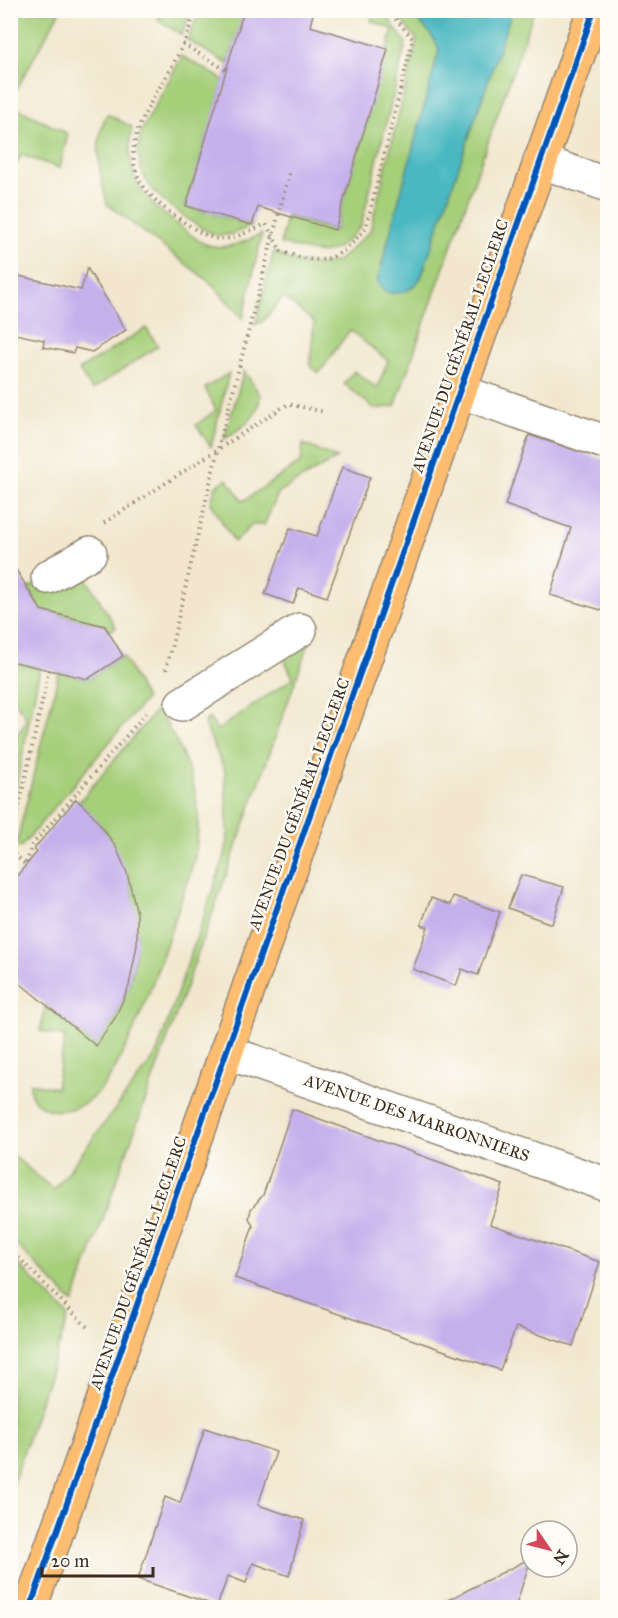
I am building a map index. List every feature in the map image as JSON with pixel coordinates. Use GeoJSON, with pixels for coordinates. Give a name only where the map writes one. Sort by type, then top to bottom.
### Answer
{"type":"FeatureCollection","features":[{"type":"Feature","properties":{"kind":"main road","name":"AVENUE DU GÉNÉRAL LECLERC"},"geometry":{"type":"LineString","coordinates":[[30,1608],[594,10]]}},
{"type":"Feature","properties":{"kind":"street"},"geometry":{"type":"LineString","coordinates":[[540,161],[608,185]]}},
{"type":"Feature","properties":{"kind":"street"},"geometry":{"type":"LineString","coordinates":[[459,391],[608,443]]}},
{"type":"Feature","properties":{"kind":"street"},"geometry":{"type":"LineString","coordinates":[[48,578],[92,541]]}},
{"type":"Feature","properties":{"kind":"street"},"geometry":{"type":"LineString","coordinates":[[182,704],[300,630]]}},
{"type":"Feature","properties":{"kind":"street","name":"AVENUE DES MARRONNIERS"},"geometry":{"type":"LineString","coordinates":[[226,1052],[608,1185]]}},
{"type":"Feature","properties":{"kind":"path"},"geometry":{"type":"LineString","coordinates":[[195,10],[183,44],[139,123],[134,144],[135,166],[144,188],[153,201],[206,237],[217,241],[239,236],[266,224],[281,251],[318,261],[334,258],[350,248],[366,228],[413,39],[387,10]]}},
{"type":"Feature","properties":{"kind":"path"},"geometry":{"type":"LineString","coordinates":[[183,44],[226,70]]}},
{"type":"Feature","properties":{"kind":"path"},"geometry":{"type":"LineString","coordinates":[[165,676],[183,589],[290,170]]}},
{"type":"Feature","properties":{"kind":"path"},"geometry":{"type":"LineString","coordinates":[[92,541],[218,449],[288,404],[326,412]]}},
{"type":"Feature","properties":{"kind":"path"},"geometry":{"type":"LineString","coordinates":[[49,670],[10,848],[26,865],[32,844],[149,709]]}},
{"type":"Feature","properties":{"kind":"path"},"geometry":{"type":"LineString","coordinates":[[10,865],[17,857]]}},
{"type":"Feature","properties":{"kind":"path"},"geometry":{"type":"LineString","coordinates":[[10,1249],[118,1359]]}},
{"type":"Feature","properties":{"kind":"green space"},"geometry":{"type":"Polygon","coordinates":[[[164,10],[191,11],[182,35],[158,20],[164,10]]]}},
{"type":"Feature","properties":{"kind":"green space"},"geometry":{"type":"Polygon","coordinates":[[[10,11],[60,11],[11,99],[10,11]]]}},
{"type":"Feature","properties":{"kind":"green space"},"geometry":{"type":"Polygon","coordinates":[[[200,11],[244,11],[228,64],[187,40],[200,11]]]}},
{"type":"Feature","properties":{"kind":"green space"},"geometry":{"type":"Polygon","coordinates":[[[373,11],[383,11],[406,43],[361,226],[341,245],[325,252],[281,244],[286,216],[335,230],[393,29],[371,21],[373,11]]]}},
{"type":"Feature","properties":{"kind":"green space"},"geometry":{"type":"Polygon","coordinates":[[[394,11],[534,11],[395,406],[375,409],[344,384],[354,371],[377,388],[388,361],[350,330],[319,373],[310,366],[314,322],[283,297],[263,321],[255,325],[274,251],[290,261],[319,265],[338,261],[370,231],[417,40],[394,11]]]}},
{"type":"Feature","properties":{"kind":"green space"},"geometry":{"type":"Polygon","coordinates":[[[182,56],[224,80],[186,206],[252,225],[231,234],[217,235],[188,219],[156,193],[142,173],[139,161],[141,132],[182,56]]]}},
{"type":"Feature","properties":{"kind":"green space"},"geometry":{"type":"Polygon","coordinates":[[[11,105],[68,134],[60,168],[21,155],[11,176],[11,105]]]}},
{"type":"Feature","properties":{"kind":"green space"},"geometry":{"type":"Polygon","coordinates":[[[107,114],[132,127],[131,160],[134,174],[146,197],[194,238],[205,244],[222,247],[262,234],[243,319],[212,284],[107,204],[100,170],[99,147],[102,125],[107,114]]]}},
{"type":"Feature","properties":{"kind":"green space"},"geometry":{"type":"Polygon","coordinates":[[[146,328],[158,346],[92,390],[79,370],[146,328]]]}},
{"type":"Feature","properties":{"kind":"green space"},"geometry":{"type":"Polygon","coordinates":[[[244,371],[260,395],[259,403],[248,422],[224,439],[244,371]]]}},
{"type":"Feature","properties":{"kind":"green space"},"geometry":{"type":"Polygon","coordinates":[[[229,373],[211,447],[196,425],[216,410],[205,388],[229,373]]]}},
{"type":"Feature","properties":{"kind":"green space"},"geometry":{"type":"Polygon","coordinates":[[[303,444],[337,458],[279,492],[264,525],[252,525],[234,542],[211,503],[215,487],[227,479],[243,501],[301,462],[303,444]]]}},
{"type":"Feature","properties":{"kind":"green space"},"geometry":{"type":"Polygon","coordinates":[[[81,570],[116,627],[109,632],[105,626],[36,609],[37,603],[28,588],[34,585],[47,593],[81,570]]]}},
{"type":"Feature","properties":{"kind":"green space"},"geometry":{"type":"Polygon","coordinates":[[[310,640],[73,1303],[11,1239],[10,1153],[54,1190],[156,1055],[225,855],[228,835],[225,771],[204,723],[209,718],[217,730],[293,678],[283,656],[310,640]]]}},
{"type":"Feature","properties":{"kind":"green space"},"geometry":{"type":"Polygon","coordinates":[[[123,656],[146,699],[20,848],[16,845],[59,672],[88,679],[123,656]]]}},
{"type":"Feature","properties":{"kind":"green space"},"geometry":{"type":"Polygon","coordinates":[[[11,661],[40,668],[11,812],[11,739],[20,731],[26,719],[10,691],[11,661]]]}},
{"type":"Feature","properties":{"kind":"green space"},"geometry":{"type":"Polygon","coordinates":[[[158,708],[179,747],[193,783],[198,820],[193,864],[150,989],[122,1056],[107,1081],[92,1098],[70,1109],[51,1110],[35,1101],[30,1088],[30,1083],[56,1088],[65,1037],[40,1031],[46,1004],[95,1045],[115,1017],[129,986],[136,953],[136,920],[131,888],[119,857],[102,828],[79,802],[158,708]]]}},
{"type":"Feature","properties":{"kind":"green space"},"geometry":{"type":"Polygon","coordinates":[[[11,1257],[69,1316],[11,1489],[11,1257]]]}},
{"type":"Feature","properties":{"kind":"water"},"geometry":{"type":"Polygon","coordinates":[[[404,11],[512,11],[421,278],[413,287],[396,293],[385,292],[377,282],[439,50],[433,37],[425,28],[404,11]]]}},
{"type":"Feature","properties":{"kind":"building"},"geometry":{"type":"Polygon","coordinates":[[[244,10],[314,10],[310,26],[388,49],[335,230],[258,207],[252,225],[186,206],[244,10]]]}},
{"type":"Feature","properties":{"kind":"building"},"geometry":{"type":"Polygon","coordinates":[[[87,268],[126,330],[92,352],[75,348],[73,353],[43,347],[44,340],[10,333],[10,274],[81,290],[87,268]]]}},
{"type":"Feature","properties":{"kind":"building"},"geometry":{"type":"Polygon","coordinates":[[[529,435],[608,461],[608,612],[550,595],[571,528],[505,505],[529,435]]]}},
{"type":"Feature","properties":{"kind":"building"},"geometry":{"type":"Polygon","coordinates":[[[342,467],[370,477],[327,597],[299,588],[293,604],[265,594],[290,528],[317,536],[342,467]]]}},
{"type":"Feature","properties":{"kind":"building"},"geometry":{"type":"Polygon","coordinates":[[[10,560],[41,610],[105,626],[123,656],[88,679],[10,661],[10,560]]]}},
{"type":"Feature","properties":{"kind":"building"},"geometry":{"type":"Polygon","coordinates":[[[76,799],[93,815],[116,847],[127,873],[137,913],[137,945],[129,986],[115,1018],[96,1046],[10,975],[10,884],[37,852],[34,849],[76,799]]]}},
{"type":"Feature","properties":{"kind":"building"},"geometry":{"type":"Polygon","coordinates":[[[521,875],[564,887],[552,924],[508,908],[521,875]]]}},
{"type":"Feature","properties":{"kind":"building"},"geometry":{"type":"Polygon","coordinates":[[[453,896],[500,912],[478,975],[462,969],[456,986],[413,969],[428,927],[421,925],[431,898],[450,905],[453,896]]]}},
{"type":"Feature","properties":{"kind":"building"},"geometry":{"type":"Polygon","coordinates":[[[292,1109],[503,1185],[490,1224],[600,1262],[573,1346],[516,1327],[500,1370],[235,1278],[253,1226],[249,1218],[251,1209],[263,1195],[292,1109]]]}},
{"type":"Feature","properties":{"kind":"building"},"geometry":{"type":"Polygon","coordinates":[[[205,1428],[276,1452],[258,1505],[304,1520],[289,1576],[253,1563],[246,1583],[228,1576],[217,1606],[138,1579],[165,1497],[180,1503],[205,1428]]]}},
{"type":"Feature","properties":{"kind":"building"},"geometry":{"type":"Polygon","coordinates":[[[519,1564],[519,1579],[524,1579],[515,1608],[432,1608],[519,1564]]]}},
{"type":"Feature","properties":{"kind":"cycle path"},"geometry":{"type":"LineString","coordinates":[[30,1608],[594,10]]}}]}
